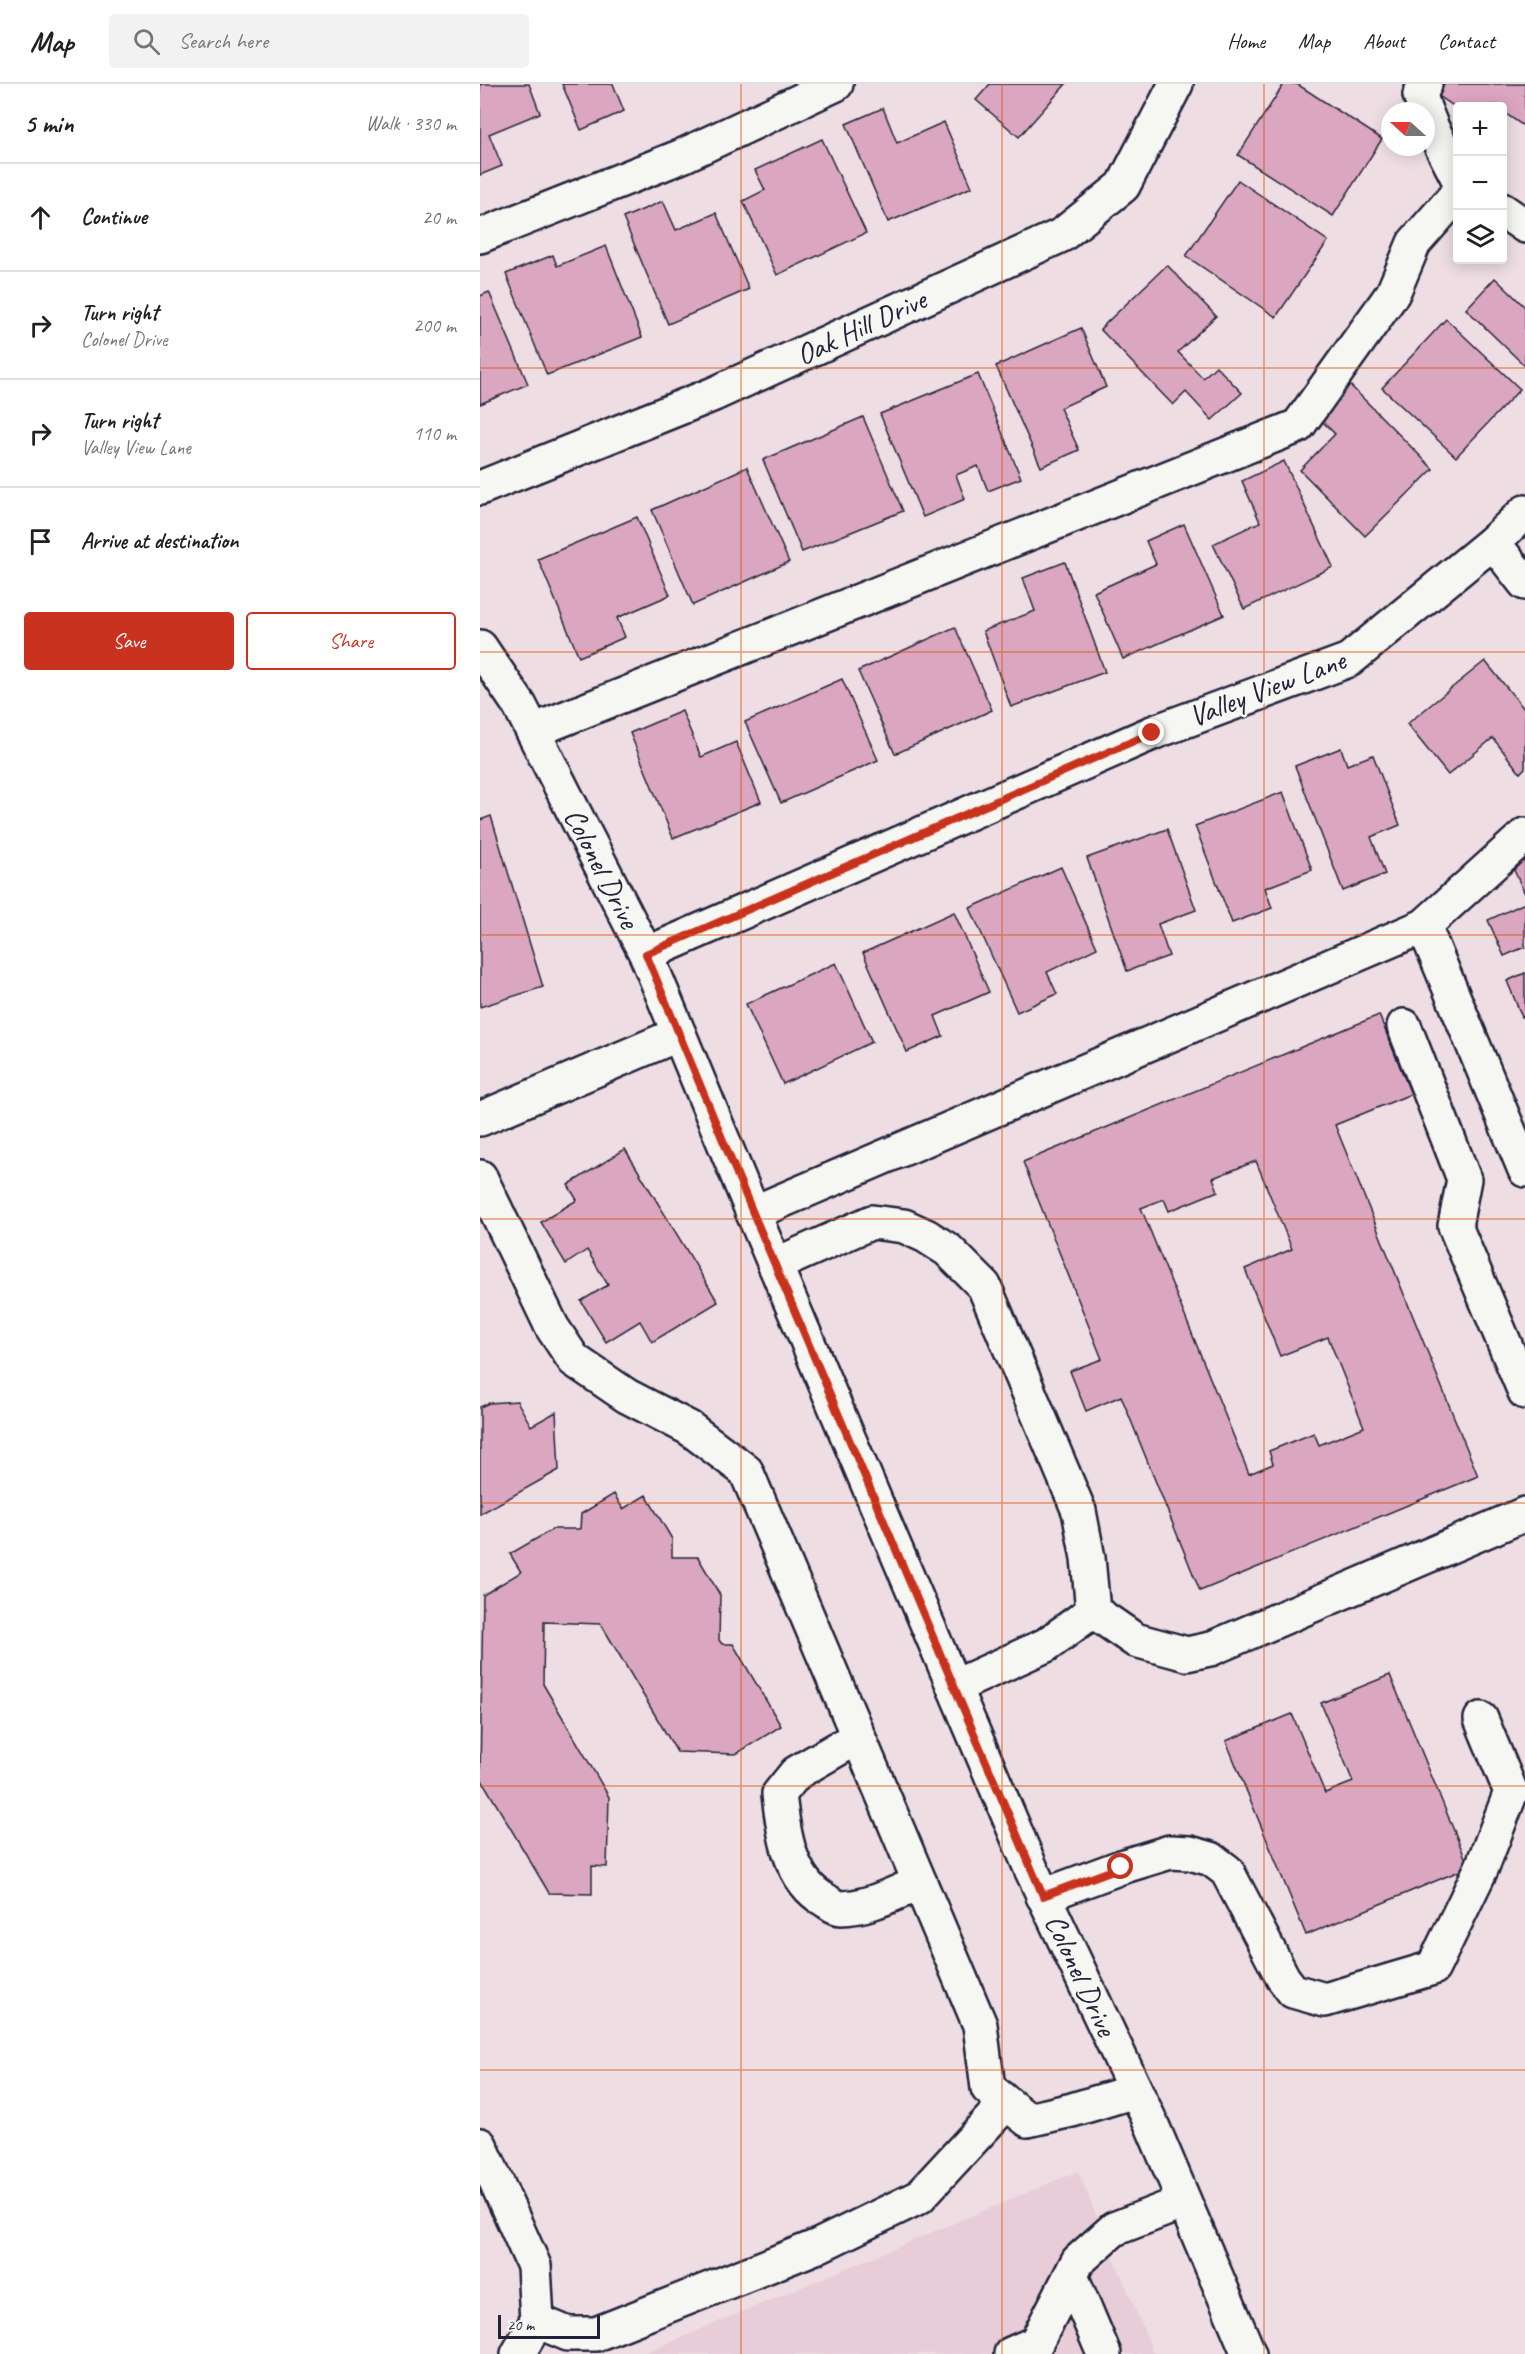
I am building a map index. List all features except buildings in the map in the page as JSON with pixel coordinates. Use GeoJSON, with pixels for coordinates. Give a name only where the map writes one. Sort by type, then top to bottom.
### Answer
{"type":"FeatureCollection","features":[{"type":"Feature","properties":{"kind":"street"},"geometry":{"type":"LineString","coordinates":[[480,236],[682,156],[836,84]]}},
{"type":"Feature","properties":{"kind":"street","name":"Oak Hill Drive"},"geometry":{"type":"LineString","coordinates":[[480,488],[714,394],[1062,235],[1123,186],[1176,84]]}},
{"type":"Feature","properties":{"kind":"street"},"geometry":{"type":"LineString","coordinates":[[1422,102],[1419,95],[1425,84]]}},
{"type":"Feature","properties":{"kind":"street"},"geometry":{"type":"LineString","coordinates":[[1435,134],[1453,168]]}},
{"type":"Feature","properties":{"kind":"street"},"geometry":{"type":"LineString","coordinates":[[533,731],[1298,426],[1393,293],[1414,243],[1453,199]]}},
{"type":"Feature","properties":{"kind":"street"},"geometry":{"type":"LineString","coordinates":[[1507,213],[1525,226]]}},
{"type":"Feature","properties":{"kind":"street","name":"Valley View Lane"},"geometry":{"type":"LineString","coordinates":[[646,954],[1152,733],[1348,660],[1493,542],[1525,512]]}},
{"type":"Feature","properties":{"kind":"street"},"geometry":{"type":"LineString","coordinates":[[1493,542],[1525,583]]}},
{"type":"Feature","properties":{"kind":"street","name":"Colonel Drive"},"geometry":{"type":"LineString","coordinates":[[480,647],[520,706],[646,954],[753,1213],[1043,1896],[1136,2091],[1249,2354]]}},
{"type":"Feature","properties":{"kind":"street"},"geometry":{"type":"LineString","coordinates":[[753,1213],[1424,926],[1525,835]]}},
{"type":"Feature","properties":{"kind":"street"},"geometry":{"type":"LineString","coordinates":[[1424,926],[1525,1170]]}},
{"type":"Feature","properties":{"kind":"street"},"geometry":{"type":"LineString","coordinates":[[1404,1026],[1464,1179],[1455,1226],[1525,1392]]}},
{"type":"Feature","properties":{"kind":"street"},"geometry":{"type":"LineString","coordinates":[[480,1119],[679,1034]]}},
{"type":"Feature","properties":{"kind":"street"},"geometry":{"type":"LineString","coordinates":[[480,1177],[552,1327],[574,1360],[627,1396],[689,1428],[746,1471],[980,2025],[988,2088],[1028,2120],[1136,2091]]}},
{"type":"Feature","properties":{"kind":"street"},"geometry":{"type":"LineString","coordinates":[[775,1265],[872,1222],[904,1226],[926,1236],[948,1250],[984,1286],[1079,1511],[1088,1558],[1093,1611],[1135,1640],[1187,1654],[1210,1649],[1525,1514]]}},
{"type":"Feature","properties":{"kind":"street"},"geometry":{"type":"LineString","coordinates":[[954,1687],[1046,1645],[1093,1611]]}},
{"type":"Feature","properties":{"kind":"street"},"geometry":{"type":"LineString","coordinates":[[1043,1896],[1121,1867],[1170,1852],[1190,1853],[1211,1859],[1227,1871],[1282,1978],[1293,1991],[1325,2000],[1433,1968],[1482,1868],[1511,1792],[1481,1719]]}},
{"type":"Feature","properties":{"kind":"street"},"geometry":{"type":"LineString","coordinates":[[858,1737],[796,1773],[779,1794],[782,1826],[793,1862],[814,1894],[838,1908],[862,1905],[920,1883]]}},
{"type":"Feature","properties":{"kind":"street"},"geometry":{"type":"LineString","coordinates":[[537,2321],[568,2334],[596,2334],[818,2246],[919,2196],[1006,2103]]}},
{"type":"Feature","properties":{"kind":"street"},"geometry":{"type":"LineString","coordinates":[[480,2145],[534,2266],[537,2321],[519,2354]]}},
{"type":"Feature","properties":{"kind":"street"},"geometry":{"type":"LineString","coordinates":[[1011,2354],[1036,2343],[1078,2262],[1113,2229],[1184,2202]]}},
{"type":"Feature","properties":{"kind":"street"},"geometry":{"type":"LineString","coordinates":[[1071,2276],[1104,2354]]}},
{"type":"Feature","properties":{"kind":"shaded area"},"geometry":{"type":"Polygon","coordinates":[[[1078,2171],[1154,2354],[642,2354],[1078,2171]]]}},
{"type":"Feature","properties":{"kind":"route"},"geometry":{"type":"LineString","coordinates":[[1121,1867],[1043,1896],[753,1213],[646,954],[1152,733]]}}]}
